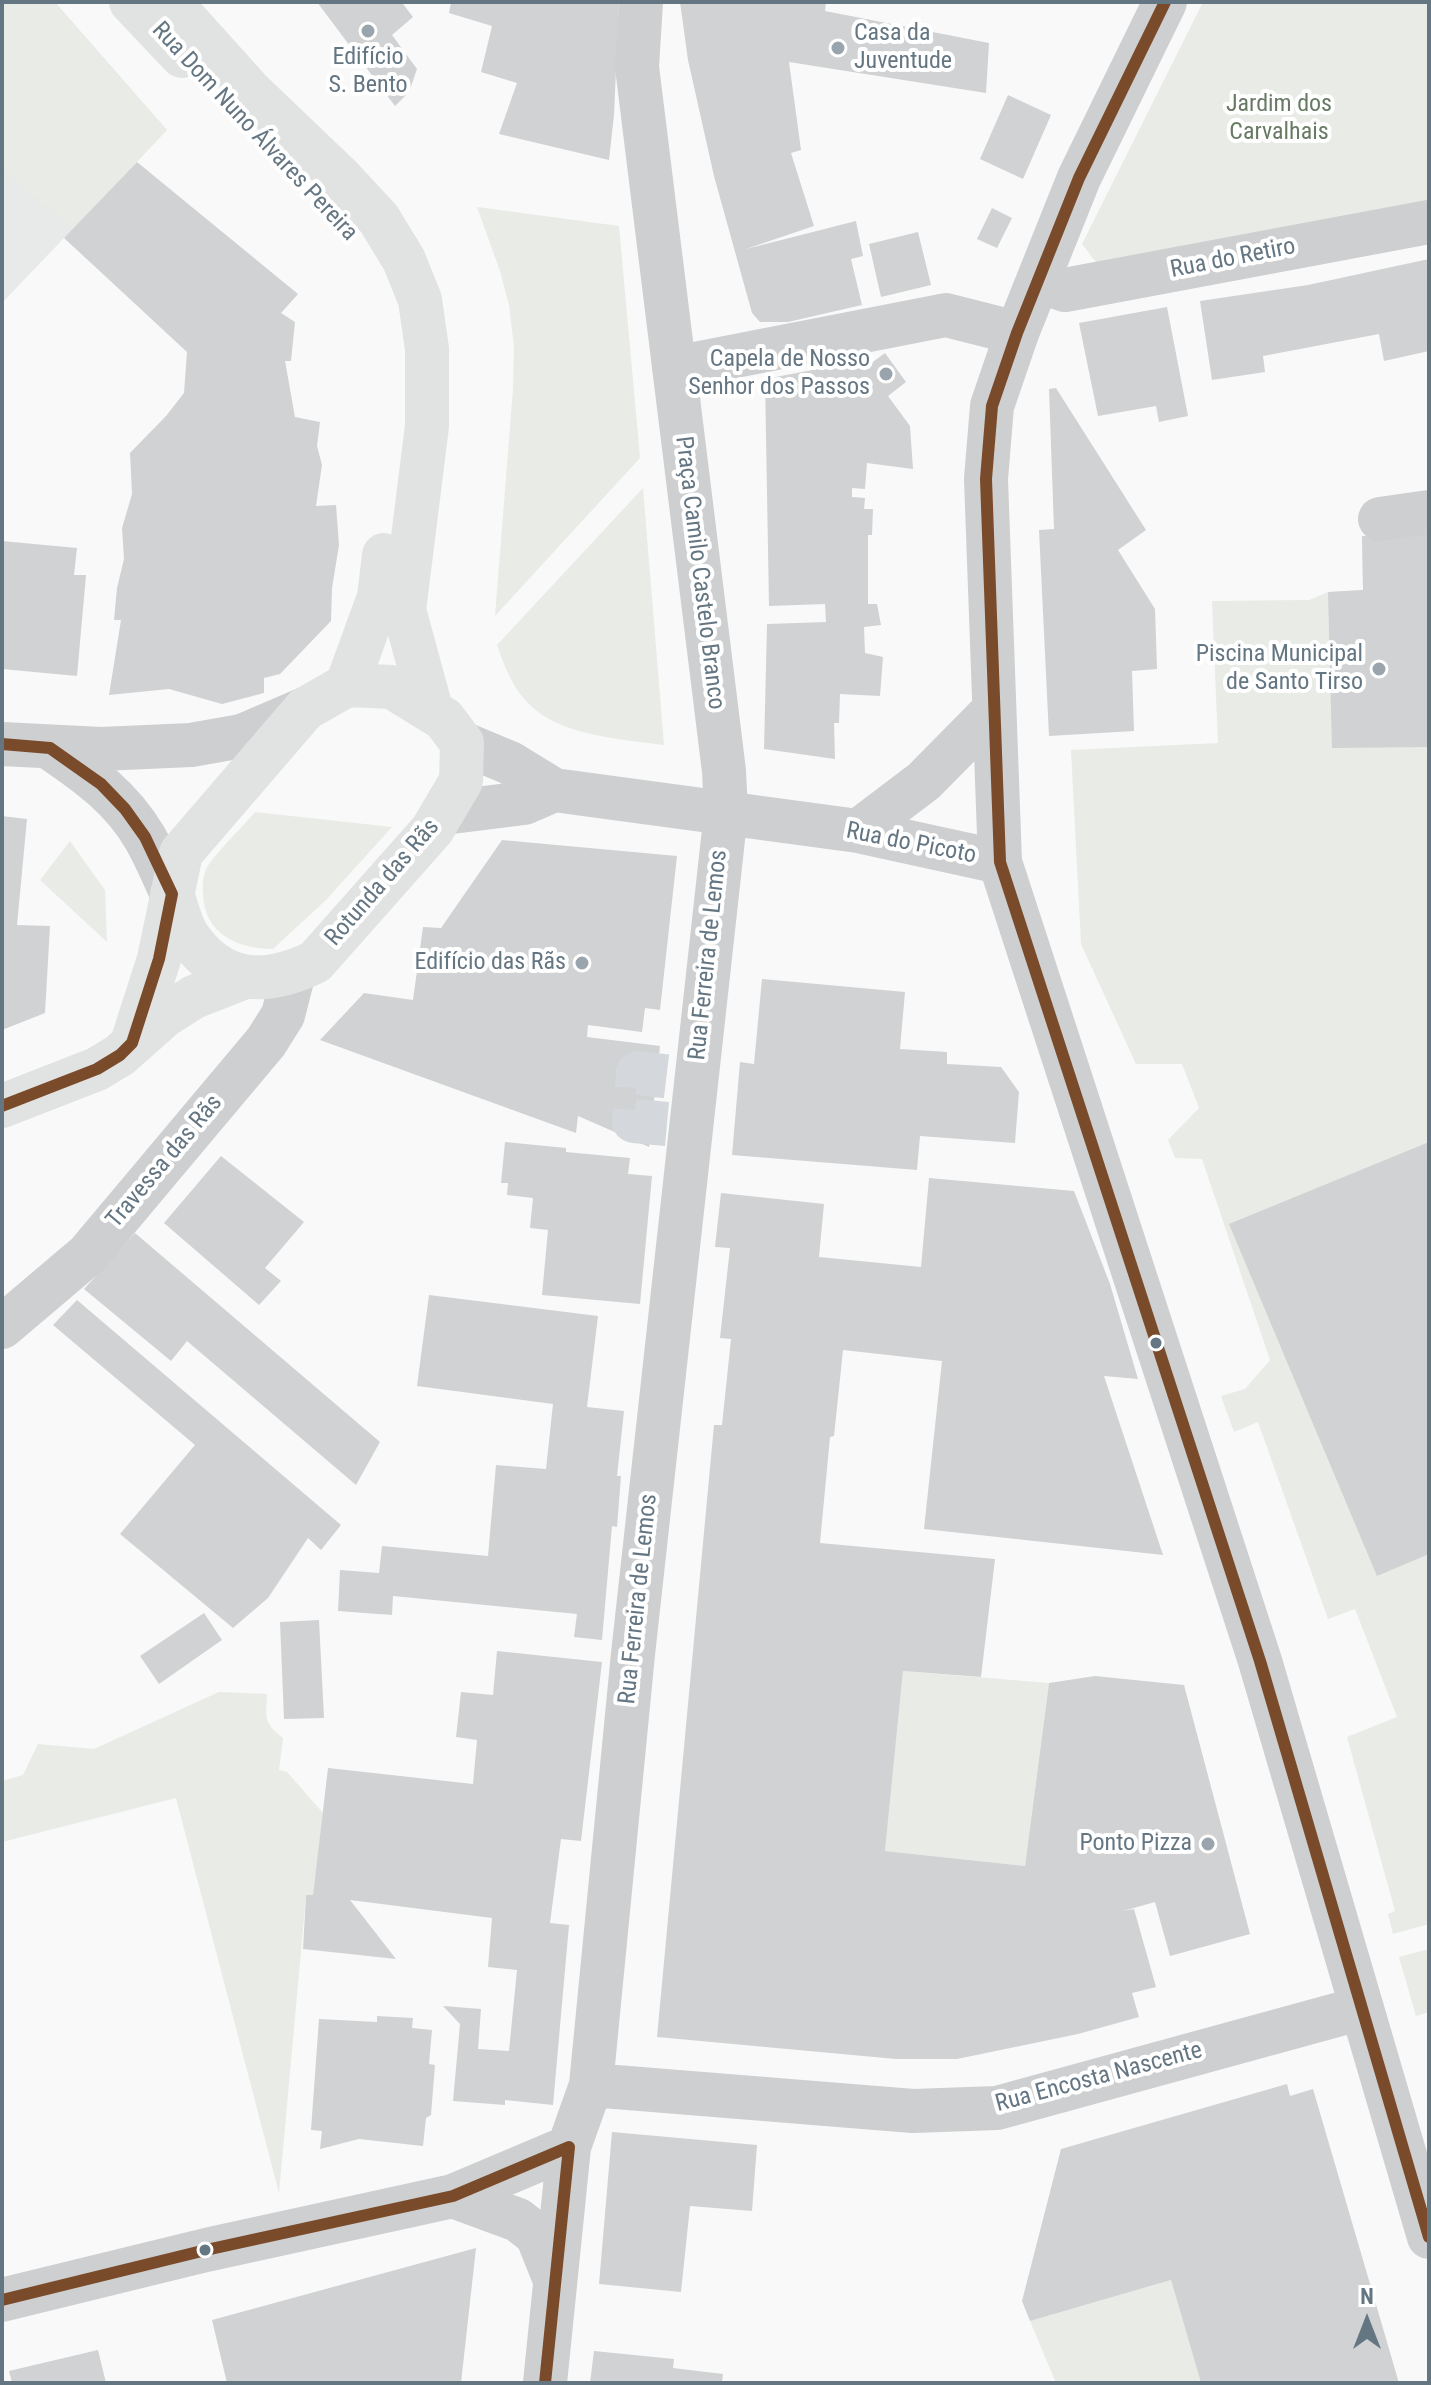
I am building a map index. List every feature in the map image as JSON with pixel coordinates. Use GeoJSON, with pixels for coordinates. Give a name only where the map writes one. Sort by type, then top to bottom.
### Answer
{"type":"FeatureCollection","features":[{"type":"Feature","properties":{"kind":"main road","name":"Rua Dom Nuno Álvares Pereira"},"geometry":{"type":"LineString","coordinates":[[131,2],[356,238],[380,277],[395,313],[403,354],[400,431],[379,597],[347,685]]}},
{"type":"Feature","properties":{"kind":"main road","name":"Rua Dom Nuno Álvares Pereira"},"geometry":{"type":"LineString","coordinates":[[170,2],[251,92],[379,219],[404,260],[420,300],[427,349],[427,426],[404,610],[431,709]]}},
{"type":"Feature","properties":{"kind":"main road"},"geometry":{"type":"LineString","coordinates":[[132,1043],[159,959],[181,853],[305,709],[347,685],[392,687],[444,719],[462,743]]}},
{"type":"Feature","properties":{"kind":"main road","name":"Rotunda das Rãs"},"geometry":{"type":"LineString","coordinates":[[245,977],[294,972],[315,962],[444,813],[461,781],[462,743]]}},
{"type":"Feature","properties":{"kind":"main road"},"geometry":{"type":"LineString","coordinates":[[172,894],[186,934],[214,965],[245,977]]}},
{"type":"Feature","properties":{"kind":"main road"},"geometry":{"type":"LineString","coordinates":[[2,1106],[97,1069],[120,1055],[164,1016],[194,997],[245,977]]}},
{"type":"Feature","properties":{"kind":"street","name":"Praça Camilo Castelo Branco"},"geometry":{"type":"LineString","coordinates":[[641,2],[637,67],[724,771],[726,812]]}},
{"type":"Feature","properties":{"kind":"street"},"geometry":{"type":"LineString","coordinates":[[1000,862],[986,479],[992,406],[1017,333],[1079,178],[1165,2]]}},
{"type":"Feature","properties":{"kind":"street","name":"Rua do Retiro"},"geometry":{"type":"LineString","coordinates":[[1038,280],[1065,290],[1429,222]]}},
{"type":"Feature","properties":{"kind":"street"},"geometry":{"type":"LineString","coordinates":[[674,368],[946,315],[1017,333]]}},
{"type":"Feature","properties":{"kind":"street"},"geometry":{"type":"LineString","coordinates":[[1380,519],[1429,512]]}},
{"type":"Feature","properties":{"kind":"street"},"geometry":{"type":"LineString","coordinates":[[2,744],[50,748],[191,745],[242,736],[305,709]]}},
{"type":"Feature","properties":{"kind":"street"},"geometry":{"type":"LineString","coordinates":[[858,831],[924,781],[994,710]]}},
{"type":"Feature","properties":{"kind":"street"},"geometry":{"type":"LineString","coordinates":[[462,743],[510,763],[554,790],[726,812]]}},
{"type":"Feature","properties":{"kind":"street"},"geometry":{"type":"LineString","coordinates":[[50,748],[101,784],[125,809],[145,837],[172,894]]}},
{"type":"Feature","properties":{"kind":"street"},"geometry":{"type":"LineString","coordinates":[[444,813],[524,803],[554,790]]}},
{"type":"Feature","properties":{"kind":"street","name":"Rua do Picoto"},"geometry":{"type":"LineString","coordinates":[[726,812],[858,831],[1000,862],[1260,1661],[1429,2237]]}},
{"type":"Feature","properties":{"kind":"street","name":"Rua Ferreira de Lemos"},"geometry":{"type":"LineString","coordinates":[[545,2383],[569,2147],[591,2085],[633,1654],[683,1078],[726,812]]}},
{"type":"Feature","properties":{"kind":"street","name":"Travessa das Rãs"},"geometry":{"type":"LineString","coordinates":[[2,1327],[88,1254],[266,1042],[283,1015],[294,972]]}},
{"type":"Feature","properties":{"kind":"street","name":"Rua Encosta Nascente"},"geometry":{"type":"LineString","coordinates":[[591,2085],[913,2111],[997,2108],[1362,2008]]}},
{"type":"Feature","properties":{"kind":"street"},"geometry":{"type":"LineString","coordinates":[[2,2300],[206,2250],[453,2196],[569,2147]]}},
{"type":"Feature","properties":{"kind":"street"},"geometry":{"type":"LineString","coordinates":[[453,2196],[518,2220],[537,2235],[556,2281]]}},
{"type":"Feature","properties":{"kind":"shaded area"},"geometry":{"type":"Polygon","coordinates":[[[2,2],[55,2],[167,130],[2,303],[2,2]]]}},
{"type":"Feature","properties":{"kind":"green space"},"geometry":{"type":"Polygon","coordinates":[[[2,2],[53,2],[167,130],[73,229],[2,169],[2,2]]]}},
{"type":"Feature","properties":{"kind":"green space","name":"Jardim dos Carvalhais"},"geometry":{"type":"Polygon","coordinates":[[[1203,2],[1429,2],[1429,209],[1096,262],[1082,244],[1203,2]]]}},
{"type":"Feature","properties":{"kind":"green space"},"geometry":{"type":"Polygon","coordinates":[[[477,207],[619,226],[640,458],[495,616],[514,347],[509,305],[477,207]]]}},
{"type":"Feature","properties":{"kind":"green space"},"geometry":{"type":"Polygon","coordinates":[[[643,488],[664,745],[590,734],[538,712],[520,694],[497,645],[643,488]]]}},
{"type":"Feature","properties":{"kind":"green space"},"geometry":{"type":"Polygon","coordinates":[[[1429,528],[1429,1924],[1393,1934],[1388,1914],[1395,1911],[1347,1737],[1397,1717],[1355,1609],[1328,1619],[1258,1422],[1234,1432],[1221,1396],[1245,1389],[1270,1360],[1202,1159],[1175,1158],[1168,1140],[1199,1108],[1182,1064],[1136,1064],[1081,944],[1071,750],[1218,743],[1212,601],[1309,600],[1328,592],[1363,590],[1362,536],[1393,536],[1429,528]]]}},
{"type":"Feature","properties":{"kind":"green space"},"geometry":{"type":"Polygon","coordinates":[[[255,812],[392,827],[326,900],[273,949],[247,946],[216,929],[209,919],[203,894],[206,869],[255,812]]]}},
{"type":"Feature","properties":{"kind":"green space"},"geometry":{"type":"Polygon","coordinates":[[[70,841],[105,890],[107,942],[40,880],[70,841]]]}},
{"type":"Feature","properties":{"kind":"green space"},"geometry":{"type":"Polygon","coordinates":[[[903,1671],[1049,1683],[1025,1866],[885,1851],[903,1671]]]}},
{"type":"Feature","properties":{"kind":"green space"},"geometry":{"type":"Polygon","coordinates":[[[219,1692],[267,1694],[267,1719],[283,1738],[279,1770],[287,1772],[323,1813],[313,1895],[306,1896],[279,2193],[176,1798],[2,1842],[2,1781],[23,1775],[38,1744],[94,1749],[219,1692]]]}},
{"type":"Feature","properties":{"kind":"green space"},"geometry":{"type":"Polygon","coordinates":[[[1429,1949],[1429,2012],[1416,2016],[1399,1957],[1429,1949]]]}},
{"type":"Feature","properties":{"kind":"green space"},"geometry":{"type":"Polygon","coordinates":[[[1171,2280],[1201,2383],[1056,2383],[1030,2321],[1171,2280]]]}},
{"type":"Feature","properties":{"kind":"building"},"geometry":{"type":"Polygon","coordinates":[[[317,2],[405,2],[403,4],[413,17],[392,35],[417,69],[409,92],[395,106],[317,2]]]}},
{"type":"Feature","properties":{"kind":"building"},"geometry":{"type":"Polygon","coordinates":[[[451,2],[619,2],[609,160],[499,134],[517,83],[481,72],[492,26],[449,13],[451,2]]]}},
{"type":"Feature","properties":{"kind":"building"},"geometry":{"type":"Polygon","coordinates":[[[680,2],[826,2],[825,11],[989,43],[986,93],[789,62],[801,150],[791,153],[814,226],[746,249],[856,221],[863,256],[851,259],[862,305],[788,322],[760,322],[752,313],[714,176],[688,60],[680,2]]]}},
{"type":"Feature","properties":{"kind":"building"},"geometry":{"type":"Polygon","coordinates":[[[1008,95],[1051,115],[1023,179],[980,159],[1008,95]]]}},
{"type":"Feature","properties":{"kind":"building"},"geometry":{"type":"Polygon","coordinates":[[[137,162],[298,294],[281,313],[295,322],[291,361],[285,361],[295,417],[320,422],[317,446],[322,465],[316,506],[336,505],[339,545],[332,588],[331,621],[280,674],[264,678],[264,693],[222,704],[169,689],[109,695],[121,620],[114,620],[124,559],[122,528],[132,494],[130,453],[184,393],[187,352],[64,238],[137,162]]]}},
{"type":"Feature","properties":{"kind":"building"},"geometry":{"type":"Polygon","coordinates":[[[992,208],[1012,218],[997,248],[977,239],[992,208]]]}},
{"type":"Feature","properties":{"kind":"building"},"geometry":{"type":"Polygon","coordinates":[[[918,232],[931,285],[881,297],[869,244],[918,232]]]}},
{"type":"Feature","properties":{"kind":"building"},"geometry":{"type":"Polygon","coordinates":[[[1429,259],[1429,351],[1384,361],[1379,334],[1263,356],[1265,372],[1212,380],[1200,301],[1308,285],[1429,259]]]}},
{"type":"Feature","properties":{"kind":"building"},"geometry":{"type":"Polygon","coordinates":[[[1167,307],[1188,416],[1159,422],[1156,406],[1098,416],[1079,323],[1167,307]]]}},
{"type":"Feature","properties":{"kind":"building"},"geometry":{"type":"Polygon","coordinates":[[[885,353],[906,382],[888,396],[910,426],[913,469],[867,463],[865,489],[852,488],[852,497],[865,498],[864,509],[873,509],[872,535],[868,535],[868,604],[877,604],[881,625],[864,627],[865,653],[883,657],[880,696],[840,694],[839,723],[834,723],[835,759],[764,749],[767,624],[826,622],[825,604],[769,606],[765,379],[839,365],[866,367],[885,353]]]}},
{"type":"Feature","properties":{"kind":"building"},"geometry":{"type":"Polygon","coordinates":[[[1056,388],[1146,530],[1118,550],[1155,609],[1157,669],[1132,671],[1134,731],[1049,736],[1039,530],[1054,529],[1049,389],[1056,388]]]}},
{"type":"Feature","properties":{"kind":"building","name":"Piscina Municipal de Santo Tirso"},"geometry":{"type":"Polygon","coordinates":[[[1429,528],[1429,747],[1332,748],[1328,592],[1363,590],[1362,536],[1394,536],[1429,528]]]}},
{"type":"Feature","properties":{"kind":"building"},"geometry":{"type":"Polygon","coordinates":[[[2,541],[77,548],[74,575],[86,575],[77,676],[2,669],[2,541]]]}},
{"type":"Feature","properties":{"kind":"building"},"geometry":{"type":"Polygon","coordinates":[[[2,816],[27,819],[17,925],[50,926],[45,1013],[2,1030],[2,816]]]}},
{"type":"Feature","properties":{"kind":"building"},"geometry":{"type":"Polygon","coordinates":[[[502,840],[677,856],[660,1010],[645,1008],[642,1032],[588,1025],[587,1037],[660,1046],[649,1147],[578,1116],[576,1133],[320,1040],[364,993],[413,1000],[423,927],[441,928],[502,840]]]}},
{"type":"Feature","properties":{"kind":"building"},"geometry":{"type":"Polygon","coordinates":[[[762,979],[905,992],[900,1049],[947,1052],[947,1064],[1001,1067],[1019,1092],[1015,1143],[920,1136],[917,1170],[732,1155],[740,1062],[754,1064],[762,979]]]}},
{"type":"Feature","properties":{"kind":"building"},"geometry":{"type":"Polygon","coordinates":[[[505,1142],[630,1158],[628,1174],[652,1176],[640,1304],[542,1295],[548,1230],[530,1228],[533,1198],[507,1195],[508,1183],[501,1183],[505,1142]]]}},
{"type":"Feature","properties":{"kind":"building"},"geometry":{"type":"Polygon","coordinates":[[[1429,1142],[1429,1554],[1377,1576],[1229,1224],[1429,1142]]]}},
{"type":"Feature","properties":{"kind":"building"},"geometry":{"type":"Polygon","coordinates":[[[221,1156],[304,1222],[265,1268],[281,1281],[259,1305],[164,1223],[221,1156]]]}},
{"type":"Feature","properties":{"kind":"building"},"geometry":{"type":"Polygon","coordinates":[[[929,1178],[1074,1191],[1110,1284],[1138,1379],[1104,1376],[1163,1555],[924,1529],[942,1361],[843,1350],[834,1436],[830,1437],[820,1543],[995,1559],[981,1677],[903,1671],[885,1851],[1025,1866],[1049,1683],[1095,1676],[1184,1685],[1250,1934],[1170,1956],[1155,1902],[1123,1911],[1134,1909],[1156,1987],[1132,1993],[1139,2017],[1078,2034],[957,2059],[896,2059],[657,2037],[714,1425],[722,1425],[731,1339],[720,1338],[730,1248],[715,1247],[721,1193],[824,1204],[819,1257],[921,1267],[929,1178]]]}},
{"type":"Feature","properties":{"kind":"building"},"geometry":{"type":"Polygon","coordinates":[[[135,1233],[380,1442],[356,1485],[187,1341],[171,1361],[84,1289],[135,1233]]]}},
{"type":"Feature","properties":{"kind":"building"},"geometry":{"type":"Polygon","coordinates":[[[429,1295],[598,1316],[587,1407],[624,1411],[617,1476],[621,1476],[617,1527],[612,1526],[602,1640],[574,1637],[577,1614],[393,1596],[392,1615],[338,1611],[340,1570],[379,1573],[382,1546],[488,1556],[496,1465],[546,1469],[553,1404],[417,1386],[429,1295]]]}},
{"type":"Feature","properties":{"kind":"building"},"geometry":{"type":"Polygon","coordinates":[[[77,1300],[341,1525],[321,1550],[308,1538],[268,1598],[233,1628],[120,1534],[195,1445],[53,1325],[77,1300]]]}},
{"type":"Feature","properties":{"kind":"building"},"geometry":{"type":"Polygon","coordinates":[[[204,1613],[222,1640],[159,1684],[140,1656],[204,1613]]]}},
{"type":"Feature","properties":{"kind":"building"},"geometry":{"type":"Polygon","coordinates":[[[319,1620],[324,1718],[284,1719],[280,1622],[319,1620]]]}},
{"type":"Feature","properties":{"kind":"building"},"geometry":{"type":"Polygon","coordinates":[[[497,1651],[602,1662],[581,1841],[561,1839],[550,1923],[569,1925],[553,2105],[505,2100],[505,2105],[453,2101],[460,2024],[443,2006],[481,2009],[478,2049],[509,2051],[517,1970],[488,1967],[492,1918],[350,1900],[396,1959],[303,1949],[306,1895],[313,1895],[328,1768],[473,1784],[477,1740],[456,1737],[461,1692],[493,1695],[497,1651]]]}},
{"type":"Feature","properties":{"kind":"building"},"geometry":{"type":"Polygon","coordinates":[[[377,2016],[413,2018],[412,2028],[432,2030],[429,2064],[435,2065],[431,2115],[426,2118],[423,2146],[359,2139],[320,2149],[322,2131],[311,2130],[319,2019],[377,2022],[377,2016]]]}},
{"type":"Feature","properties":{"kind":"building"},"geometry":{"type":"Polygon","coordinates":[[[1287,2084],[1290,2096],[1313,2089],[1399,2383],[1201,2383],[1171,2280],[1030,2321],[1022,2301],[1061,2149],[1287,2084]]]}},
{"type":"Feature","properties":{"kind":"building"},"geometry":{"type":"Polygon","coordinates":[[[612,2132],[757,2145],[752,2211],[690,2206],[681,2292],[599,2284],[612,2132]]]}},
{"type":"Feature","properties":{"kind":"building"},"geometry":{"type":"Polygon","coordinates":[[[476,2248],[461,2383],[227,2383],[212,2320],[476,2248]]]}},
{"type":"Feature","properties":{"kind":"building"},"geometry":{"type":"Polygon","coordinates":[[[98,2350],[106,2383],[12,2383],[9,2371],[98,2350]]]}},
{"type":"Feature","properties":{"kind":"building"},"geometry":{"type":"Polygon","coordinates":[[[594,2351],[674,2359],[673,2368],[723,2374],[722,2383],[590,2383],[594,2351]]]}},
{"type":"Feature","properties":{"kind":"tunnel"},"geometry":{"type":"LineString","coordinates":[[667,1124],[634,1121],[638,1073],[671,1077]]}},
{"type":"Feature","properties":{"kind":"transit line"},"geometry":{"type":"LineString","coordinates":[[1165,2],[1079,178],[1017,333],[992,406],[986,479],[1000,862],[1260,1661],[1429,2237]]}},
{"type":"Feature","properties":{"kind":"transit line"},"geometry":{"type":"LineString","coordinates":[[2,744],[50,748],[101,784],[125,809],[145,837],[172,894],[159,959],[132,1043],[120,1055],[97,1069],[2,1106]]}},
{"type":"Feature","properties":{"kind":"transit line"},"geometry":{"type":"LineString","coordinates":[[2,2300],[206,2250],[453,2196],[569,2147],[545,2383]]}},
{"type":"Feature","properties":{"kind":"place","name":"Edifício S. Bento"},"geometry":{"type":"Point","coordinates":[368,31]}},
{"type":"Feature","properties":{"kind":"place","name":"Casa da Juventude"},"geometry":{"type":"Point","coordinates":[838,48]}},
{"type":"Feature","properties":{"kind":"place","name":"Capela de Nosso Senhor dos Passos"},"geometry":{"type":"Point","coordinates":[886,374]}},
{"type":"Feature","properties":{"kind":"place","name":"Piscina Municipal de Santo Tirso"},"geometry":{"type":"Point","coordinates":[1379,669]}},
{"type":"Feature","properties":{"kind":"place","name":"Edifício das Rãs"},"geometry":{"type":"Point","coordinates":[582,963]}},
{"type":"Feature","properties":{"kind":"place","name":"Ponto Pizza"},"geometry":{"type":"Point","coordinates":[1208,1844]}}]}
